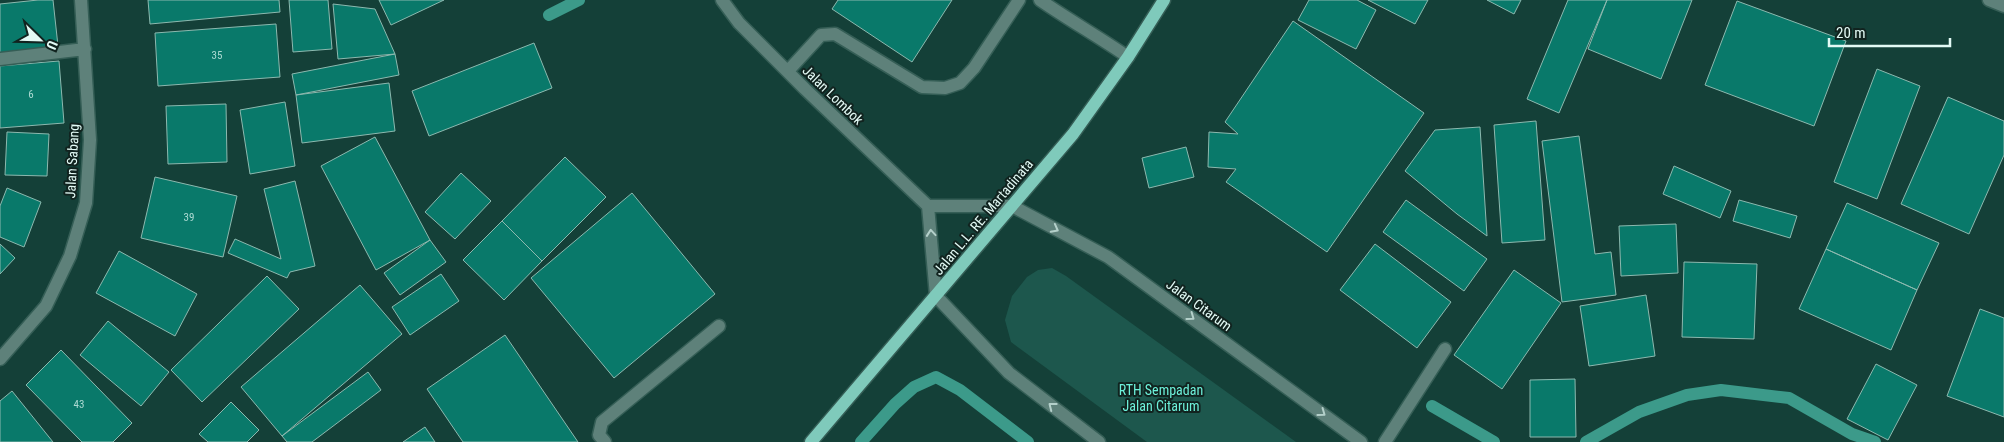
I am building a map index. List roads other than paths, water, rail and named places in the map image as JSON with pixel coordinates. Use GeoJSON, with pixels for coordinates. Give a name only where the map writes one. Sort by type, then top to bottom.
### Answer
{"type":"FeatureCollection","features":[{"type":"Feature","properties":{"kind":"main road","name":"Jalan L.L. RE. Martadinata"},"geometry":{"type":"LineString","coordinates":[[811,442],[1073,134],[1128,57],[1164,0]]}},
{"type":"Feature","properties":{"kind":"street","name":"Jalan Sabang"},"geometry":{"type":"LineString","coordinates":[[0,359],[46,306],[70,256],[86,203],[90,140],[82,0]]}},
{"type":"Feature","properties":{"kind":"street","name":"Jalan Lombok"},"geometry":{"type":"LineString","coordinates":[[722,0],[739,23],[928,206]]}},
{"type":"Feature","properties":{"kind":"street"},"geometry":{"type":"LineString","coordinates":[[788,71],[821,34],[835,34],[922,87],[946,88],[960,84],[974,68],[1019,0]]}},
{"type":"Feature","properties":{"kind":"street"},"geometry":{"type":"LineString","coordinates":[[1040,0],[1069,21],[1088,29],[1128,57]]}},
{"type":"Feature","properties":{"kind":"street"},"geometry":{"type":"LineString","coordinates":[[1989,0],[2004,6]]}},
{"type":"Feature","properties":{"kind":"street"},"geometry":{"type":"LineString","coordinates":[[0,60],[85,49]]}},
{"type":"Feature","properties":{"kind":"street"},"geometry":{"type":"LineString","coordinates":[[1012,206],[928,206],[936,296],[1009,373],[1099,442]]}},
{"type":"Feature","properties":{"kind":"street","name":"Jalan Citarum"},"geometry":{"type":"LineString","coordinates":[[1012,206],[1108,257],[1362,442]]}},
{"type":"Feature","properties":{"kind":"street"},"geometry":{"type":"LineString","coordinates":[[605,442],[599,435],[602,422],[719,326]]}},
{"type":"Feature","properties":{"kind":"street"},"geometry":{"type":"LineString","coordinates":[[1385,442],[1445,348]]}},
{"type":"Feature","properties":{"kind":"waterway"},"geometry":{"type":"LineString","coordinates":[[549,15],[579,0]]}},
{"type":"Feature","properties":{"kind":"waterway"},"geometry":{"type":"LineString","coordinates":[[861,442],[895,404],[914,387],[936,377],[960,390],[1028,442]]}},
{"type":"Feature","properties":{"kind":"waterway"},"geometry":{"type":"LineString","coordinates":[[1586,442],[1639,412],[1687,395],[1721,390],[1789,398],[1852,434],[1875,442]]}},
{"type":"Feature","properties":{"kind":"waterway"},"geometry":{"type":"LineString","coordinates":[[1432,406],[1494,442]]}},
{"type":"Feature","properties":{"kind":"park label","name":"RTH Sempadan Jalan Citarum"},"geometry":{"type":"Point","coordinates":[1161,398]}}]}
